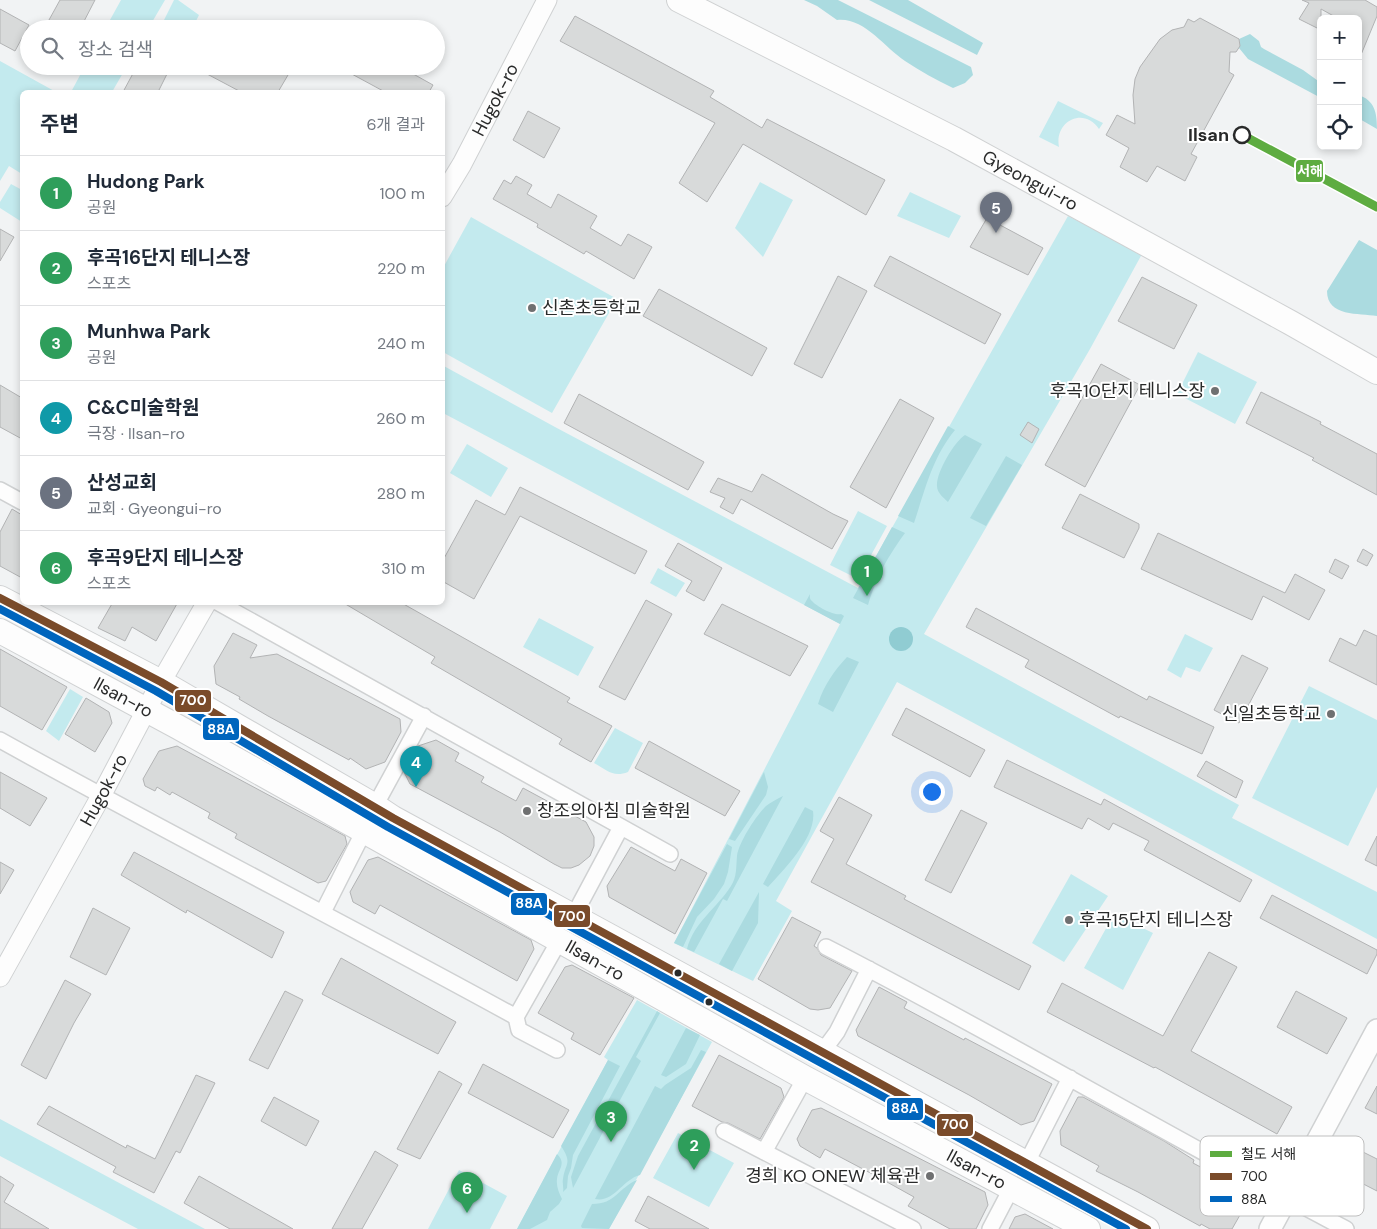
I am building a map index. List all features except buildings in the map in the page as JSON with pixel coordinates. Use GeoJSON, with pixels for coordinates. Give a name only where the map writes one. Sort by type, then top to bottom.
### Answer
{"type":"FeatureCollection","features":[{"type":"Feature","properties":{"kind":"main road","name":"Gyeongui-ro"},"geometry":{"type":"LineString","coordinates":[[679,0],[963,144],[1377,372]]}},
{"type":"Feature","properties":{"kind":"main road","name":"Gyeongui-ro"},"geometry":{"type":"LineString","coordinates":[[716,0],[959,130],[1377,364]]}},
{"type":"Feature","properties":{"kind":"main road","name":"Ilsan-ro"},"geometry":{"type":"LineString","coordinates":[[0,598],[161,682],[376,806],[393,818],[1147,1229]]}},
{"type":"Feature","properties":{"kind":"main road","name":"Ilsan-ro"},"geometry":{"type":"LineString","coordinates":[[0,631],[148,710],[804,1078],[1088,1229]]}},
{"type":"Feature","properties":{"kind":"main road"},"geometry":{"type":"LineString","coordinates":[[1320,1136],[1377,1030]]}},
{"type":"Feature","properties":{"kind":"main road"},"geometry":{"type":"LineString","coordinates":[[1270,1229],[1277,1216]]}},
{"type":"Feature","properties":{"kind":"street","name":"Hugok-ro"},"geometry":{"type":"LineString","coordinates":[[445,192],[462,164],[547,0]]}},
{"type":"Feature","properties":{"kind":"street"},"geometry":{"type":"LineString","coordinates":[[0,490],[20,501]]}},
{"type":"Feature","properties":{"kind":"street","name":"Hugok-ro"},"geometry":{"type":"LineString","coordinates":[[0,977],[148,710],[161,682],[205,605]]}},
{"type":"Feature","properties":{"kind":"street"},"geometry":{"type":"LineString","coordinates":[[222,605],[670,854]]}},
{"type":"Feature","properties":{"kind":"street"},"geometry":{"type":"LineString","coordinates":[[376,806],[424,716]]}},
{"type":"Feature","properties":{"kind":"street"},"geometry":{"type":"LineString","coordinates":[[0,740],[101,796],[323,912],[516,1017]]}},
{"type":"Feature","properties":{"kind":"street"},"geometry":{"type":"LineString","coordinates":[[573,917],[621,827]]}},
{"type":"Feature","properties":{"kind":"street"},"geometry":{"type":"LineString","coordinates":[[323,912],[364,831]]}},
{"type":"Feature","properties":{"kind":"street"},"geometry":{"type":"LineString","coordinates":[[557,1050],[519,1030],[516,1017],[559,941]]}},
{"type":"Feature","properties":{"kind":"street"},"geometry":{"type":"LineString","coordinates":[[826,947],[1200,1150]]}},
{"type":"Feature","properties":{"kind":"street"},"geometry":{"type":"LineString","coordinates":[[823,1051],[837,1032],[869,969]]}},
{"type":"Feature","properties":{"kind":"street"},"geometry":{"type":"LineString","coordinates":[[764,1152],[804,1078]]}},
{"type":"Feature","properties":{"kind":"street"},"geometry":{"type":"LineString","coordinates":[[1026,1164],[1070,1078]]}},
{"type":"Feature","properties":{"kind":"street"},"geometry":{"type":"LineString","coordinates":[[724,1131],[913,1229]]}},
{"type":"Feature","properties":{"kind":"street"},"geometry":{"type":"LineString","coordinates":[[990,1229],[1011,1189]]}},
{"type":"Feature","properties":{"kind":"street"},"geometry":{"type":"LineString","coordinates":[[1321,1216],[1346,1229]]}},
{"type":"Feature","properties":{"kind":"shaded area"},"geometry":{"type":"Polygon","coordinates":[[[121,0],[165,0],[153,20],[110,20],[121,0]]]}},
{"type":"Feature","properties":{"kind":"shaded area"},"geometry":{"type":"Polygon","coordinates":[[[174,0],[178,0],[199,15],[196,20],[164,20],[174,0]]]}},
{"type":"Feature","properties":{"kind":"shaded area"},"geometry":{"type":"Polygon","coordinates":[[[804,0],[838,0],[971,67],[973,75],[965,83],[953,88],[905,61],[865,28],[847,20],[837,20],[817,6],[804,0]]]}},
{"type":"Feature","properties":{"kind":"shaded area"},"geometry":{"type":"Polygon","coordinates":[[[869,0],[908,0],[983,43],[977,55],[869,0]]]}},
{"type":"Feature","properties":{"kind":"shaded area"},"geometry":{"type":"Polygon","coordinates":[[[1250,34],[1259,41],[1261,47],[1303,70],[1317,80],[1317,96],[1248,59],[1239,48],[1239,39],[1250,34]]]}},
{"type":"Feature","properties":{"kind":"shaded area"},"geometry":{"type":"Polygon","coordinates":[[[0,61],[20,72],[20,75],[25,75],[52,90],[20,90],[20,173],[9,166],[0,181],[0,61]]]}},
{"type":"Feature","properties":{"kind":"shaded area"},"geometry":{"type":"Polygon","coordinates":[[[80,75],[122,75],[113,90],[72,90],[80,75]]]}},
{"type":"Feature","properties":{"kind":"shaded area"},"geometry":{"type":"Polygon","coordinates":[[[1362,96],[1368,100],[1374,108],[1377,129],[1362,120],[1362,96]]]}},
{"type":"Feature","properties":{"kind":"shaded area"},"geometry":{"type":"Polygon","coordinates":[[[1058,101],[1103,123],[1099,129],[1086,118],[1072,120],[1061,130],[1059,147],[1039,137],[1058,101]]]}},
{"type":"Feature","properties":{"kind":"shaded area"},"geometry":{"type":"Polygon","coordinates":[[[760,182],[793,200],[763,257],[735,228],[760,182]]]}},
{"type":"Feature","properties":{"kind":"shaded area"},"geometry":{"type":"Polygon","coordinates":[[[11,184],[20,189],[20,221],[0,208],[0,202],[11,184]]]}},
{"type":"Feature","properties":{"kind":"shaded area"},"geometry":{"type":"Polygon","coordinates":[[[910,192],[961,216],[949,238],[897,216],[910,192]]]}},
{"type":"Feature","properties":{"kind":"shaded area"},"geometry":{"type":"Polygon","coordinates":[[[1068,216],[1142,254],[1090,349],[924,634],[1239,805],[1232,818],[1377,892],[1377,939],[897,682],[776,901],[792,911],[753,981],[674,943],[840,624],[445,414],[445,367],[858,588],[1068,216]]]}},
{"type":"Feature","properties":{"kind":"shaded area"},"geometry":{"type":"Polygon","coordinates":[[[471,217],[617,299],[552,413],[445,353],[445,264],[471,217]]]}},
{"type":"Feature","properties":{"kind":"shaded area"},"geometry":{"type":"Polygon","coordinates":[[[1359,240],[1377,250],[1377,316],[1353,314],[1338,310],[1328,299],[1327,291],[1359,240]]]}},
{"type":"Feature","properties":{"kind":"shaded area","name":"후곡10단지 테니스장"},"geometry":{"type":"Polygon","coordinates":[[[1198,352],[1257,382],[1235,424],[1177,394],[1198,352]]]}},
{"type":"Feature","properties":{"kind":"shaded area"},"geometry":{"type":"Polygon","coordinates":[[[948,426],[955,430],[935,463],[914,523],[898,516],[948,426]]]}},
{"type":"Feature","properties":{"kind":"shaded area"},"geometry":{"type":"Polygon","coordinates":[[[965,435],[982,444],[948,502],[938,491],[937,480],[946,458],[965,435]]]}},
{"type":"Feature","properties":{"kind":"shaded area"},"geometry":{"type":"Polygon","coordinates":[[[467,444],[508,468],[491,497],[450,473],[467,444]]]}},
{"type":"Feature","properties":{"kind":"shaded area"},"geometry":{"type":"Polygon","coordinates":[[[1006,456],[1022,465],[986,526],[970,518],[1006,456]]]}},
{"type":"Feature","properties":{"kind":"shaded area"},"geometry":{"type":"Polygon","coordinates":[[[858,511],[887,526],[858,579],[830,565],[858,511]]]}},
{"type":"Feature","properties":{"kind":"shaded area"},"geometry":{"type":"Polygon","coordinates":[[[892,527],[905,533],[883,568],[868,605],[853,598],[892,527]]]}},
{"type":"Feature","properties":{"kind":"shaded area"},"geometry":{"type":"Polygon","coordinates":[[[658,568],[685,583],[676,597],[650,583],[658,568]]]}},
{"type":"Feature","properties":{"kind":"shaded area"},"geometry":{"type":"Polygon","coordinates":[[[810,594],[810,599],[818,606],[844,616],[840,624],[804,605],[810,594]]]}},
{"type":"Feature","properties":{"kind":"shaded area"},"geometry":{"type":"Polygon","coordinates":[[[539,618],[594,647],[578,676],[523,647],[539,618]]]}},
{"type":"Feature","properties":{"kind":"shaded area"},"geometry":{"type":"Polygon","coordinates":[[[901,627],[910,630],[913,639],[910,648],[901,651],[892,648],[889,639],[892,630],[901,627]]]}},
{"type":"Feature","properties":{"kind":"shaded area"},"geometry":{"type":"Polygon","coordinates":[[[1185,634],[1213,648],[1200,672],[1186,667],[1181,678],[1167,670],[1185,634]]]}},
{"type":"Feature","properties":{"kind":"shaded area"},"geometry":{"type":"Polygon","coordinates":[[[847,657],[859,662],[833,712],[818,704],[830,679],[847,657]]]}},
{"type":"Feature","properties":{"kind":"shaded area"},"geometry":{"type":"Polygon","coordinates":[[[1309,686],[1377,720],[1377,787],[1348,846],[1252,798],[1309,686]]]}},
{"type":"Feature","properties":{"kind":"shaded area"},"geometry":{"type":"Polygon","coordinates":[[[70,689],[83,697],[59,741],[46,731],[70,689]]]}},
{"type":"Feature","properties":{"kind":"shaded area"},"geometry":{"type":"Polygon","coordinates":[[[615,728],[643,743],[628,772],[623,774],[614,774],[594,763],[615,728]]]}},
{"type":"Feature","properties":{"kind":"shaded area"},"geometry":{"type":"Polygon","coordinates":[[[764,772],[768,787],[766,795],[735,841],[729,839],[764,772]]]}},
{"type":"Feature","properties":{"kind":"shaded area"},"geometry":{"type":"Polygon","coordinates":[[[783,796],[727,901],[723,899],[694,952],[687,949],[690,939],[700,923],[733,883],[738,850],[749,830],[766,806],[783,796]]]}},
{"type":"Feature","properties":{"kind":"shaded area"},"geometry":{"type":"Polygon","coordinates":[[[805,807],[813,811],[813,821],[805,842],[768,887],[763,884],[805,807]]]}},
{"type":"Feature","properties":{"kind":"shaded area"},"geometry":{"type":"Polygon","coordinates":[[[727,844],[732,847],[724,884],[714,899],[697,917],[683,947],[674,943],[727,844]]]}},
{"type":"Feature","properties":{"kind":"shaded area","name":"후곡15단지 테니스장"},"geometry":{"type":"Polygon","coordinates":[[[1071,874],[1108,896],[1064,962],[1032,943],[1071,874]]]}},
{"type":"Feature","properties":{"kind":"shaded area"},"geometry":{"type":"Polygon","coordinates":[[[759,892],[758,923],[732,971],[719,964],[759,892]]]}},
{"type":"Feature","properties":{"kind":"shaded area"},"geometry":{"type":"Polygon","coordinates":[[[1114,914],[1153,933],[1123,990],[1084,968],[1114,914]]]}},
{"type":"Feature","properties":{"kind":"shaded area"},"geometry":{"type":"Polygon","coordinates":[[[637,1000],[712,1042],[609,1229],[517,1229],[608,1060],[604,1057],[637,1000]]]}},
{"type":"Feature","properties":{"kind":"shaded area"},"geometry":{"type":"Polygon","coordinates":[[[657,1011],[660,1013],[636,1057],[641,1061],[573,1188],[571,1177],[578,1156],[657,1011]]]}},
{"type":"Feature","properties":{"kind":"shaded area"},"geometry":{"type":"Polygon","coordinates":[[[686,1028],[700,1035],[686,1064],[666,1077],[661,1075],[686,1028]]]}},
{"type":"Feature","properties":{"kind":"shaded area"},"geometry":{"type":"Polygon","coordinates":[[[701,1050],[706,1052],[640,1175],[628,1181],[608,1198],[595,1199],[655,1086],[661,1089],[691,1068],[701,1050]]]}},
{"type":"Feature","properties":{"kind":"shaded area"},"geometry":{"type":"Polygon","coordinates":[[[608,1060],[620,1066],[573,1155],[567,1188],[563,1192],[567,1156],[561,1146],[608,1060]]]}},
{"type":"Feature","properties":{"kind":"shaded area"},"geometry":{"type":"Polygon","coordinates":[[[0,1119],[205,1229],[138,1229],[0,1156],[0,1119]]]}},
{"type":"Feature","properties":{"kind":"shaded area"},"geometry":{"type":"Polygon","coordinates":[[[678,1133],[734,1163],[709,1207],[653,1178],[678,1133]]]}},
{"type":"Feature","properties":{"kind":"shaded area"},"geometry":{"type":"Polygon","coordinates":[[[557,1154],[562,1164],[557,1182],[562,1199],[550,1212],[547,1220],[530,1229],[517,1229],[557,1154]]]}},
{"type":"Feature","properties":{"kind":"shaded area"},"geometry":{"type":"Polygon","coordinates":[[[459,1170],[507,1196],[490,1229],[428,1229],[459,1170]]]}},
{"type":"Feature","properties":{"kind":"shaded area"},"geometry":{"type":"Polygon","coordinates":[[[637,1180],[609,1229],[582,1228],[581,1226],[592,1204],[612,1199],[637,1180]]]}},
{"type":"Feature","properties":{"kind":"rail line","name":"서해"},"geometry":{"type":"LineString","coordinates":[[1242,135],[1377,207]]}},
{"type":"Feature","properties":{"kind":"transit line","name":"700"},"geometry":{"type":"LineString","coordinates":[[0,598],[161,682],[393,818],[1147,1229]]}},
{"type":"Feature","properties":{"kind":"transit line","name":"88A"},"geometry":{"type":"LineString","coordinates":[[0,609],[156,691],[388,827],[1126,1229]]}},
{"type":"Feature","properties":{"kind":"place","name":"Ilsan"},"geometry":{"type":"Point","coordinates":[1242,135]}},
{"type":"Feature","properties":{"kind":"place","name":"산성교회"},"geometry":{"type":"Point","coordinates":[996,233]}},
{"type":"Feature","properties":{"kind":"place","name":"신촌초등학교"},"geometry":{"type":"Point","coordinates":[532,308]}},
{"type":"Feature","properties":{"kind":"place","name":"후곡10단지 테니스장"},"geometry":{"type":"Point","coordinates":[1215,391]}},
{"type":"Feature","properties":{"kind":"place","name":"Hudong Park"},"geometry":{"type":"Point","coordinates":[867,596]}},
{"type":"Feature","properties":{"kind":"place","name":"신일초등학교"},"geometry":{"type":"Point","coordinates":[1331,714]}},
{"type":"Feature","properties":{"kind":"place","name":"C&C미술학원"},"geometry":{"type":"Point","coordinates":[416,787]}},
{"type":"Feature","properties":{"kind":"place","name":"창조의아침 미술학원"},"geometry":{"type":"Point","coordinates":[527,811]}},
{"type":"Feature","properties":{"kind":"place","name":"후곡15단지 테니스장"},"geometry":{"type":"Point","coordinates":[1069,920]}},
{"type":"Feature","properties":{"kind":"place","name":"Munhwa Park"},"geometry":{"type":"Point","coordinates":[611,1142]}},
{"type":"Feature","properties":{"kind":"place","name":"후곡16단지 테니스장"},"geometry":{"type":"Point","coordinates":[694,1170]}},
{"type":"Feature","properties":{"kind":"place","name":"경희 KO ONEW 체육관"},"geometry":{"type":"Point","coordinates":[930,1176]}},
{"type":"Feature","properties":{"kind":"place","name":"후곡9단지 테니스장"},"geometry":{"type":"Point","coordinates":[467,1213]}}]}
